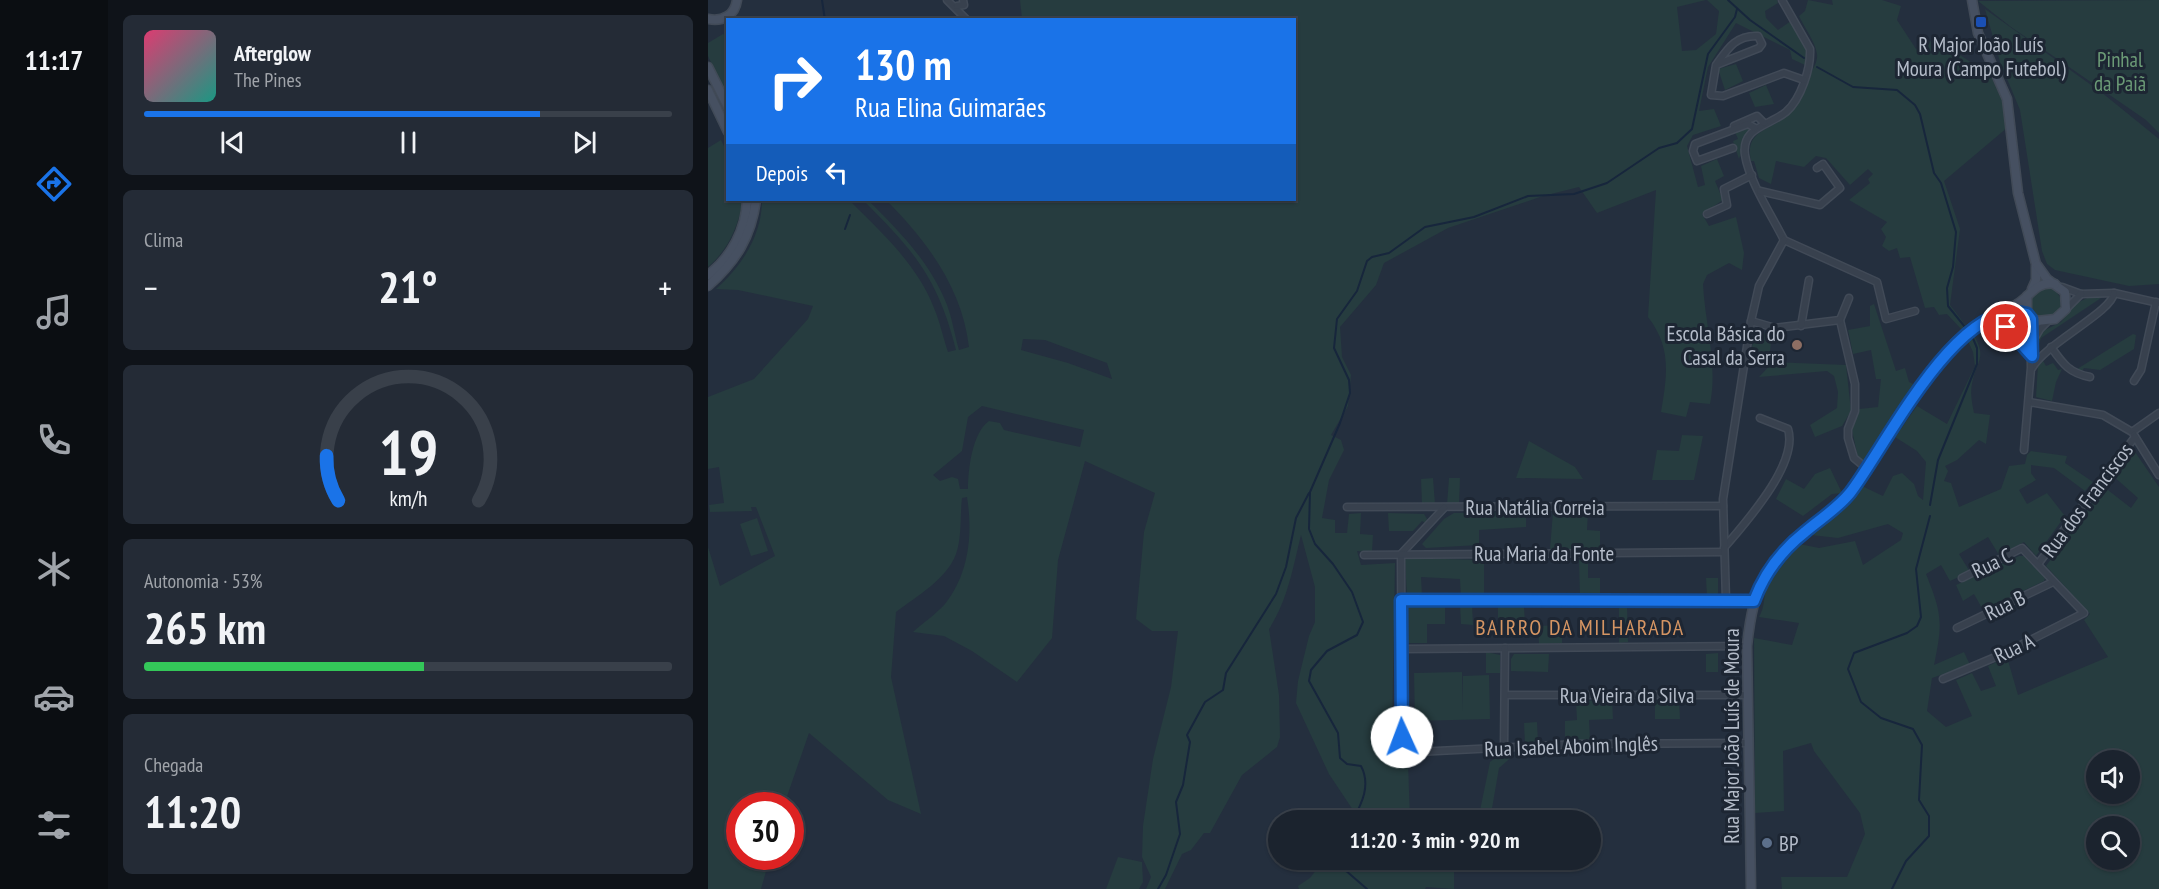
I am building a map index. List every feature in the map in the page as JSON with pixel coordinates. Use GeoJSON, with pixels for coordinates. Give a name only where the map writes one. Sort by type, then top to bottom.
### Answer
{"type":"FeatureCollection","features":[{"type":"Feature","properties":{"kind":"street"},"geometry":{"type":"LineString","coordinates":[[708,19],[719,20],[729,15],[737,0]]}},
{"type":"Feature","properties":{"kind":"street"},"geometry":{"type":"LineString","coordinates":[[947,0],[957,6],[966,18]]}},
{"type":"Feature","properties":{"kind":"street"},"geometry":{"type":"LineString","coordinates":[[957,6],[964,5],[963,0]]}},
{"type":"Feature","properties":{"kind":"street"},"geometry":{"type":"LineString","coordinates":[[1782,0],[1810,49],[1804,80],[1794,103],[1781,116],[1755,128],[1745,148],[1752,175],[1784,240],[1877,282],[1886,319],[1915,311]]}},
{"type":"Feature","properties":{"kind":"street"},"geometry":{"type":"LineString","coordinates":[[1972,0],[1978,33],[2007,99],[2018,193],[2036,264],[2036,280],[2025,302],[2032,356],[2024,450]]}},
{"type":"Feature","properties":{"kind":"street"},"geometry":{"type":"LineString","coordinates":[[1716,65],[1759,48],[1762,44],[1758,36],[1746,35],[1732,43],[1716,65],[1711,84],[1711,95],[1716,98],[1784,73],[1804,80]]}},
{"type":"Feature","properties":{"kind":"street"},"geometry":{"type":"LineString","coordinates":[[708,67],[726,103]]}},
{"type":"Feature","properties":{"kind":"street"},"geometry":{"type":"LineString","coordinates":[[708,90],[726,128]]}},
{"type":"Feature","properties":{"kind":"street"},"geometry":{"type":"LineString","coordinates":[[1726,131],[1743,120],[1757,116],[1764,123]]}},
{"type":"Feature","properties":{"kind":"street"},"geometry":{"type":"LineString","coordinates":[[1733,147],[1697,161],[1693,151],[1695,144],[1726,131],[1748,124],[1755,128]]}},
{"type":"Feature","properties":{"kind":"street"},"geometry":{"type":"LineString","coordinates":[[1760,191],[1820,205],[1840,188],[1823,164],[1817,168]]}},
{"type":"Feature","properties":{"kind":"street"},"geometry":{"type":"LineString","coordinates":[[1707,214],[1727,205],[1724,189],[1728,185],[1752,175]]}},
{"type":"Feature","properties":{"kind":"street"},"geometry":{"type":"LineString","coordinates":[[708,275],[722,263],[737,241],[747,212],[747,201]]}},
{"type":"Feature","properties":{"kind":"street"},"geometry":{"type":"LineString","coordinates":[[708,286],[730,265],[742,248],[754,217],[756,201]]}},
{"type":"Feature","properties":{"kind":"street"},"geometry":{"type":"LineString","coordinates":[[1726,600],[1723,506],[1751,321],[1759,286],[1784,240]]}},
{"type":"Feature","properties":{"kind":"street"},"geometry":{"type":"LineString","coordinates":[[2036,264],[2044,276],[2066,295],[2066,309]]}},
{"type":"Feature","properties":{"kind":"street"},"geometry":{"type":"LineString","coordinates":[[1801,326],[1809,280]]}},
{"type":"Feature","properties":{"kind":"street"},"geometry":{"type":"LineString","coordinates":[[2029,292],[2047,284],[2057,285],[2081,294],[2114,293],[2157,302],[2141,370],[2134,381]]}},
{"type":"Feature","properties":{"kind":"street","name":"Rua Major João Luís de Moura"},"geometry":{"type":"LineString","coordinates":[[1751,889],[1748,646],[1754,601],[1771,568],[1803,532],[1842,501],[1948,351],[1965,333],[2018,304],[2029,292]]}},
{"type":"Feature","properties":{"kind":"street"},"geometry":{"type":"LineString","coordinates":[[2031,368],[2051,347],[2106,308],[2114,293]]}},
{"type":"Feature","properties":{"kind":"street"},"geometry":{"type":"LineString","coordinates":[[2028,315],[2041,322],[2048,321],[2061,315],[2081,294]]}},
{"type":"Feature","properties":{"kind":"street"},"geometry":{"type":"LineString","coordinates":[[1849,298],[1840,320],[1855,384],[1855,411],[1848,429],[1848,438],[1854,458],[1866,468]]}},
{"type":"Feature","properties":{"kind":"street","name":"Rua Major João Luís de Moura"},"geometry":{"type":"LineString","coordinates":[[1993,316],[2016,312],[2028,315]]}},
{"type":"Feature","properties":{"kind":"street"},"geometry":{"type":"LineString","coordinates":[[1751,321],[1775,328],[1840,320]]}},
{"type":"Feature","properties":{"kind":"street"},"geometry":{"type":"LineString","coordinates":[[2032,345],[2040,329],[2048,321]]}},
{"type":"Feature","properties":{"kind":"street"},"geometry":{"type":"LineString","coordinates":[[2006,327],[2032,356]]}},
{"type":"Feature","properties":{"kind":"street"},"geometry":{"type":"LineString","coordinates":[[2051,347],[2068,370],[2090,377]]}},
{"type":"Feature","properties":{"kind":"street"},"geometry":{"type":"LineString","coordinates":[[2028,402],[2103,415],[2133,434],[2159,475]]}},
{"type":"Feature","properties":{"kind":"street","name":"Rua dos Franciscos"},"geometry":{"type":"LineString","coordinates":[[2038,564],[2133,434],[2159,413]]}},
{"type":"Feature","properties":{"kind":"street"},"geometry":{"type":"LineString","coordinates":[[1724,550],[1763,501],[1785,459],[1790,436],[1788,429],[1760,418]]}},
{"type":"Feature","properties":{"kind":"street","name":"Rua Natália Correia"},"geometry":{"type":"LineString","coordinates":[[1347,507],[1723,506]]}},
{"type":"Feature","properties":{"kind":"street"},"geometry":{"type":"LineString","coordinates":[[1444,508],[1401,554],[1401,649],[1748,646]]}},
{"type":"Feature","properties":{"kind":"street","name":"Rua C"},"geometry":{"type":"LineString","coordinates":[[1962,578],[2022,548],[2038,564]]}},
{"type":"Feature","properties":{"kind":"street","name":"Rua Maria da Fonte"},"geometry":{"type":"LineString","coordinates":[[1364,555],[1724,550]]}},
{"type":"Feature","properties":{"kind":"street"},"geometry":{"type":"LineString","coordinates":[[2038,564],[2053,582]]}},
{"type":"Feature","properties":{"kind":"street","name":"Rua A"},"geometry":{"type":"LineString","coordinates":[[1942,679],[2005,653],[2084,613],[2053,582]]}},
{"type":"Feature","properties":{"kind":"street","name":"Rua B"},"geometry":{"type":"LineString","coordinates":[[1957,628],[2053,582]]}},
{"type":"Feature","properties":{"kind":"street"},"geometry":{"type":"LineString","coordinates":[[1401,600],[1754,601]]}},
{"type":"Feature","properties":{"kind":"street"},"geometry":{"type":"LineString","coordinates":[[1504,748],[1507,695],[1505,648]]}},
{"type":"Feature","properties":{"kind":"street","name":"Rua Isabel Aboim Inglês"},"geometry":{"type":"LineString","coordinates":[[1401,649],[1402,737],[1410,750],[1417,752],[1666,742],[1748,743]]}},
{"type":"Feature","properties":{"kind":"street","name":"Rua Vieira da Silva"},"geometry":{"type":"LineString","coordinates":[[1507,695],[1748,695]]}},
{"type":"Feature","properties":{"kind":"green space"},"geometry":{"type":"Polygon","coordinates":[[[1020,0],[1706,0],[1677,7],[1682,51],[1696,50],[1716,34],[1719,11],[1707,0],[1777,0],[1778,3],[1765,11],[1766,18],[1778,30],[1791,21],[1806,48],[1805,65],[1792,59],[1790,50],[1736,23],[1708,67],[1699,111],[1714,109],[1721,126],[1693,135],[1687,146],[1698,187],[1705,185],[1701,166],[1717,159],[1724,176],[1715,181],[1723,200],[1702,214],[1709,226],[1736,217],[1744,253],[1742,270],[1729,263],[1707,275],[1703,284],[1712,359],[1712,389],[1710,404],[1690,402],[1686,417],[1661,412],[1666,363],[1661,340],[1648,317],[1656,190],[1597,213],[1579,187],[1543,196],[1448,228],[1384,263],[1376,285],[1340,327],[1342,357],[1351,375],[1348,406],[1331,435],[1341,440],[1344,450],[1329,480],[1322,518],[1335,520],[1335,533],[1347,533],[1349,514],[1361,513],[1360,534],[1373,535],[1372,552],[1357,551],[1361,565],[1395,563],[1392,733],[1408,762],[1410,810],[1353,810],[1329,774],[1296,703],[1298,681],[1309,636],[1315,622],[1315,587],[1301,535],[1281,607],[1269,629],[1279,695],[1280,737],[1277,747],[1242,775],[1210,833],[1204,833],[1191,850],[1182,854],[1165,889],[1146,889],[1151,877],[1142,857],[1143,826],[1153,759],[1171,687],[1178,631],[1152,631],[1136,619],[1144,532],[1155,493],[1085,461],[1058,560],[1052,638],[1017,682],[972,651],[944,636],[913,632],[945,604],[959,580],[969,539],[967,497],[962,498],[959,541],[952,563],[939,579],[896,612],[891,677],[921,814],[888,800],[809,733],[789,792],[726,792],[726,870],[766,870],[761,889],[708,889],[708,547],[720,586],[775,556],[756,507],[751,507],[752,511],[710,512],[709,505],[724,503],[719,467],[708,469],[708,397],[754,379],[808,319],[813,306],[738,290],[716,289],[749,249],[758,225],[762,201],[850,201],[897,250],[918,277],[936,313],[948,352],[956,350],[941,303],[932,284],[897,235],[864,201],[869,201],[911,246],[930,272],[947,306],[959,350],[969,347],[959,305],[950,285],[915,232],[887,201],[1296,201],[1296,18],[1022,18],[1020,0]],[[1023,339],[1021,350],[1068,363],[1112,379],[1107,363],[1045,340],[1023,339]],[[982,406],[968,417],[962,451],[933,475],[940,481],[952,477],[958,479],[960,489],[968,489],[970,462],[975,443],[983,427],[989,421],[1000,423],[1004,430],[1080,447],[1084,430],[982,406]]]}},
{"type":"Feature","properties":{"kind":"green space"},"geometry":{"type":"Polygon","coordinates":[[[1808,0],[1833,5],[1832,0],[1882,0],[1901,6],[1897,20],[1916,49],[1927,40],[1951,49],[1975,65],[1985,63],[2005,107],[2008,127],[1944,181],[1960,229],[1950,305],[1967,327],[1963,331],[1947,314],[1939,315],[1934,307],[1925,308],[1910,257],[1900,258],[1897,248],[1889,251],[1882,246],[1886,237],[1881,229],[1887,222],[1849,200],[1870,183],[1868,179],[1873,174],[1868,169],[1850,185],[1826,158],[1816,156],[1804,167],[1776,161],[1771,184],[1759,178],[1754,161],[1751,161],[1750,150],[1755,137],[1781,120],[1791,110],[1801,96],[1816,62],[1817,54],[1814,44],[1799,16],[1805,11],[1808,0]]]}},
{"type":"Feature","properties":{"kind":"green space","name":"Pinhal da Paiã"},"geometry":{"type":"Polygon","coordinates":[[[2159,0],[2159,133],[2146,120],[2011,27],[1978,1],[2159,0]]]}},
{"type":"Feature","properties":{"kind":"green space"},"geometry":{"type":"Polygon","coordinates":[[[1985,9],[2101,92],[2159,139],[2159,284],[2129,286],[2055,270],[2047,264],[2042,251],[2020,110],[2000,62],[1985,9]]]}},
{"type":"Feature","properties":{"kind":"green space"},"geometry":{"type":"Polygon","coordinates":[[[723,34],[726,36],[726,95],[708,56],[708,43],[723,34]]]}},
{"type":"Feature","properties":{"kind":"green space"},"geometry":{"type":"Polygon","coordinates":[[[1736,64],[1743,81],[1725,90],[1718,69],[1736,64]]]}},
{"type":"Feature","properties":{"kind":"green space"},"geometry":{"type":"Polygon","coordinates":[[[1766,85],[1774,104],[1755,107],[1749,93],[1766,85]]]}},
{"type":"Feature","properties":{"kind":"green space"},"geometry":{"type":"Polygon","coordinates":[[[1749,128],[1739,159],[1733,141],[1738,139],[1735,132],[1749,128]]]}},
{"type":"Feature","properties":{"kind":"green space"},"geometry":{"type":"Polygon","coordinates":[[[721,140],[726,150],[726,201],[743,202],[731,237],[708,267],[708,148],[721,140]]]}},
{"type":"Feature","properties":{"kind":"green space"},"geometry":{"type":"Polygon","coordinates":[[[2046,288],[2057,292],[2061,303],[2057,314],[2046,318],[2035,314],[2031,303],[2035,292],[2046,288]]]}},
{"type":"Feature","properties":{"kind":"green space"},"geometry":{"type":"Polygon","coordinates":[[[2089,297],[2101,298],[2041,338],[2039,344],[2037,341],[2043,331],[2061,322],[2075,304],[2089,297]]]}},
{"type":"Feature","properties":{"kind":"green space"},"geometry":{"type":"Polygon","coordinates":[[[1874,304],[1896,371],[1905,368],[1909,382],[1917,386],[1863,461],[1858,458],[1852,430],[1859,409],[1878,407],[1881,379],[1876,379],[1871,350],[1853,354],[1848,330],[1870,326],[1870,306],[1874,304]]]}},
{"type":"Feature","properties":{"kind":"green space"},"geometry":{"type":"Polygon","coordinates":[[[2012,318],[2024,321],[2025,341],[2006,320],[2012,318]]]}},
{"type":"Feature","properties":{"kind":"green space"},"geometry":{"type":"Polygon","coordinates":[[[1754,331],[1772,335],[1769,359],[1751,357],[1754,331]]]}},
{"type":"Feature","properties":{"kind":"green space"},"geometry":{"type":"Polygon","coordinates":[[[1973,334],[1980,349],[1980,359],[1971,387],[1974,413],[1990,415],[1986,444],[1979,440],[1957,460],[1945,466],[1948,471],[1944,481],[1951,483],[1959,507],[2001,489],[2009,466],[2025,464],[2027,455],[2031,451],[2067,456],[2065,463],[2093,482],[2085,491],[2054,468],[2031,465],[2031,473],[2036,480],[2019,490],[2027,504],[2047,493],[2065,516],[2036,556],[2024,542],[1999,555],[1988,537],[1959,554],[1970,572],[1950,581],[1941,565],[1926,574],[1938,609],[1940,628],[1934,665],[1964,652],[1970,665],[1932,678],[1927,711],[1946,727],[1972,716],[1956,680],[1972,673],[1981,691],[1996,686],[1988,666],[2007,657],[2018,695],[2108,657],[2084,620],[2090,614],[2046,566],[2104,487],[2131,508],[2138,498],[2112,475],[2129,454],[2135,452],[2159,487],[2159,889],[1782,889],[1781,877],[1847,877],[1865,834],[1860,813],[1814,751],[1811,743],[1783,751],[1784,811],[1755,813],[1754,638],[1792,645],[1799,623],[1759,617],[1768,583],[1775,571],[1799,544],[1819,548],[1855,541],[1863,565],[1901,540],[1903,533],[1888,524],[1838,538],[1811,535],[1840,512],[1862,486],[1883,496],[1893,476],[1902,473],[1914,484],[1918,496],[1923,500],[1926,462],[1917,451],[1895,437],[1917,406],[1947,424],[1975,366],[1973,352],[1967,339],[1973,334]]]}},
{"type":"Feature","properties":{"kind":"green space"},"geometry":{"type":"Polygon","coordinates":[[[2133,334],[2136,335],[2134,349],[2100,370],[2084,368],[2081,373],[2074,371],[2133,334]]]}},
{"type":"Feature","properties":{"kind":"green space"},"geometry":{"type":"Polygon","coordinates":[[[2042,359],[2046,366],[2053,363],[2058,370],[2062,369],[2056,382],[2052,401],[2036,397],[2038,365],[2042,359]]]}},
{"type":"Feature","properties":{"kind":"green space"},"geometry":{"type":"Polygon","coordinates":[[[1773,362],[1846,365],[1851,411],[1842,426],[1815,437],[1810,425],[1837,408],[1838,392],[1834,376],[1827,371],[1759,377],[1773,362]]]}},
{"type":"Feature","properties":{"kind":"green space"},"geometry":{"type":"Polygon","coordinates":[[[1682,435],[1703,436],[1694,480],[1652,480],[1657,450],[1679,451],[1682,435]]]}},
{"type":"Feature","properties":{"kind":"green space"},"geometry":{"type":"Polygon","coordinates":[[[1529,441],[1575,467],[1583,479],[1516,478],[1529,441]]]}},
{"type":"Feature","properties":{"kind":"green space"},"geometry":{"type":"Polygon","coordinates":[[[1830,468],[1842,493],[1832,494],[1803,516],[1776,499],[1786,479],[1804,489],[1815,474],[1830,468]]]}},
{"type":"Feature","properties":{"kind":"green space"},"geometry":{"type":"Polygon","coordinates":[[[1433,478],[1435,504],[1422,504],[1421,479],[1433,478]]]}},
{"type":"Feature","properties":{"kind":"green space"},"geometry":{"type":"Polygon","coordinates":[[[1449,478],[1460,478],[1459,505],[1447,505],[1449,478]]]}},
{"type":"Feature","properties":{"kind":"green space"},"geometry":{"type":"Polygon","coordinates":[[[1588,511],[1587,530],[1600,531],[1600,549],[1550,549],[1553,512],[1588,511]]]}},
{"type":"Feature","properties":{"kind":"green space"},"geometry":{"type":"Polygon","coordinates":[[[1526,512],[1526,527],[1479,530],[1479,545],[1426,548],[1422,544],[1444,519],[1454,513],[1526,512]]]}},
{"type":"Feature","properties":{"kind":"green space"},"geometry":{"type":"Polygon","coordinates":[[[1388,513],[1424,514],[1427,519],[1426,523],[1422,521],[1413,531],[1389,531],[1388,513]]]}},
{"type":"Feature","properties":{"kind":"green space"},"geometry":{"type":"Polygon","coordinates":[[[757,518],[768,551],[751,556],[740,524],[757,518]]]}},
{"type":"Feature","properties":{"kind":"green space"},"geometry":{"type":"Polygon","coordinates":[[[2019,556],[2024,556],[2045,578],[2044,581],[1983,610],[1974,594],[1963,601],[1956,585],[2019,556]]]}},
{"type":"Feature","properties":{"kind":"green space"},"geometry":{"type":"Polygon","coordinates":[[[1408,558],[1484,560],[1484,598],[1461,597],[1460,579],[1421,577],[1422,596],[1407,596],[1405,560],[1408,558]]]}},
{"type":"Feature","properties":{"kind":"green space"},"geometry":{"type":"Polygon","coordinates":[[[1588,558],[1588,578],[1600,578],[1600,597],[1580,597],[1579,560],[1588,558]]]}},
{"type":"Feature","properties":{"kind":"green space"},"geometry":{"type":"Polygon","coordinates":[[[1706,578],[1718,578],[1718,595],[1707,597],[1706,578]]]}},
{"type":"Feature","properties":{"kind":"green space"},"geometry":{"type":"Polygon","coordinates":[[[1460,604],[1472,604],[1473,625],[1461,624],[1460,604]]]}},
{"type":"Feature","properties":{"kind":"green space"},"geometry":{"type":"Polygon","coordinates":[[[1445,605],[1445,624],[1427,624],[1427,643],[1408,643],[1405,639],[1405,607],[1445,605]]]}},
{"type":"Feature","properties":{"kind":"green space"},"geometry":{"type":"Polygon","coordinates":[[[1498,605],[1524,607],[1525,624],[1498,624],[1498,605]]]}},
{"type":"Feature","properties":{"kind":"green space"},"geometry":{"type":"Polygon","coordinates":[[[1627,606],[1628,642],[1619,643],[1619,607],[1627,606]]]}},
{"type":"Feature","properties":{"kind":"green space"},"geometry":{"type":"Polygon","coordinates":[[[1562,625],[1562,643],[1539,644],[1538,626],[1562,625]]]}},
{"type":"Feature","properties":{"kind":"green space"},"geometry":{"type":"Polygon","coordinates":[[[1486,652],[1500,655],[1500,673],[1486,673],[1486,652]]]}},
{"type":"Feature","properties":{"kind":"green space"},"geometry":{"type":"Polygon","coordinates":[[[1718,653],[1718,672],[1706,672],[1706,654],[1718,653]]]}},
{"type":"Feature","properties":{"kind":"green space"},"geometry":{"type":"Polygon","coordinates":[[[1514,654],[1549,654],[1548,672],[1511,671],[1511,659],[1514,654]]]}},
{"type":"Feature","properties":{"kind":"green space"},"geometry":{"type":"Polygon","coordinates":[[[1462,672],[1463,712],[1463,676],[1489,675],[1490,719],[1415,721],[1414,673],[1462,672]]]}},
{"type":"Feature","properties":{"kind":"green space"},"geometry":{"type":"Polygon","coordinates":[[[1612,700],[1613,719],[1589,720],[1590,740],[1565,741],[1565,721],[1577,720],[1576,701],[1612,700]]]}},
{"type":"Feature","properties":{"kind":"green space"},"geometry":{"type":"Polygon","coordinates":[[[1655,701],[1679,701],[1680,719],[1655,719],[1655,701]]]}},
{"type":"Feature","properties":{"kind":"green space"},"geometry":{"type":"Polygon","coordinates":[[[1537,722],[1538,743],[1525,744],[1524,723],[1537,722]]]}},
{"type":"Feature","properties":{"kind":"green space"},"geometry":{"type":"Polygon","coordinates":[[[1500,754],[1515,754],[1499,768],[1492,810],[1480,810],[1490,762],[1500,754]]]}},
{"type":"Feature","properties":{"kind":"green space"},"geometry":{"type":"Polygon","coordinates":[[[1118,857],[1142,862],[1143,882],[1139,889],[1106,889],[1118,857]]]}},
{"type":"Feature","properties":{"kind":"green space"},"geometry":{"type":"Polygon","coordinates":[[[1316,870],[1454,870],[1454,889],[1426,887],[1425,889],[1299,889],[1298,886],[1310,878],[1316,870]]]}},
{"type":"Feature","properties":{"kind":"waterway"},"geometry":{"type":"LineString","coordinates":[[822,0],[825,18]]}},
{"type":"Feature","properties":{"kind":"waterway"},"geometry":{"type":"LineString","coordinates":[[1728,0],[1750,20],[1804,58]]}},
{"type":"Feature","properties":{"kind":"waterway"},"geometry":{"type":"LineString","coordinates":[[1358,810],[1364,794],[1364,773],[1361,766],[1347,764],[1340,758],[1338,733],[1309,681],[1311,670],[1327,651],[1357,635],[1363,622],[1352,592],[1333,564],[1315,544],[1309,529],[1310,492],[1340,423],[1350,393],[1349,380],[1334,348],[1337,319],[1357,291],[1367,261],[1372,257],[1389,253],[1425,227],[1474,217],[1528,196],[1574,194],[1607,183],[1659,148],[1677,143],[1692,129],[1708,54],[1735,17],[1737,9]]}},
{"type":"Feature","properties":{"kind":"waterway"},"geometry":{"type":"LineString","coordinates":[[1817,67],[1853,87],[1897,90],[1915,105],[1920,114],[1934,173],[1941,183],[1956,232],[1953,267],[1947,288],[1948,306],[1965,327]]}},
{"type":"Feature","properties":{"kind":"waterway"},"geometry":{"type":"LineString","coordinates":[[845,229],[850,215]]}},
{"type":"Feature","properties":{"kind":"waterway"},"geometry":{"type":"LineString","coordinates":[[1930,505],[1938,460],[1977,364],[1977,348],[1972,336]]}},
{"type":"Feature","properties":{"kind":"waterway"},"geometry":{"type":"LineString","coordinates":[[1158,889],[1166,875],[1180,834],[1176,802],[1183,785],[1190,742],[1187,735],[1205,702],[1223,690],[1226,673],[1276,594],[1286,567],[1296,518],[1309,493]]}},
{"type":"Feature","properties":{"kind":"waterway"},"geometry":{"type":"LineString","coordinates":[[1892,889],[1906,861],[1929,836],[1929,816],[1919,800],[1922,745],[1913,729],[1881,718],[1861,702],[1848,669],[1854,653],[1907,633],[1917,626],[1921,617],[1916,569],[1930,516]]}},
{"type":"Feature","properties":{"kind":"waterway"},"geometry":{"type":"LineString","coordinates":[[1345,870],[1367,889]]}},
{"type":"Feature","properties":{"kind":"place","name":"R Major João Luís Moura (Campo Futebol)"},"geometry":{"type":"Point","coordinates":[1981,22]}},
{"type":"Feature","properties":{"kind":"place","name":"Escola Básica do Casal da Serra"},"geometry":{"type":"Point","coordinates":[1797,345]}},
{"type":"Feature","properties":{"kind":"place","name":"BP"},"geometry":{"type":"Point","coordinates":[1767,843]}},
{"type":"Feature","properties":{"kind":"district","name":"BAIRRO DA MILHARADA"},"geometry":{"type":"Point","coordinates":[1580,627]}},
{"type":"Feature","properties":{"kind":"route"},"geometry":{"type":"LineString","coordinates":[[1402,737],[1401,600],[1714,599],[1754,601],[1758,589],[1771,568],[1789,547],[1803,532],[1837,507],[1849,494],[1935,367],[1965,333],[1993,316],[2022,312],[2031,319],[2032,356],[2006,327]]}}]}
